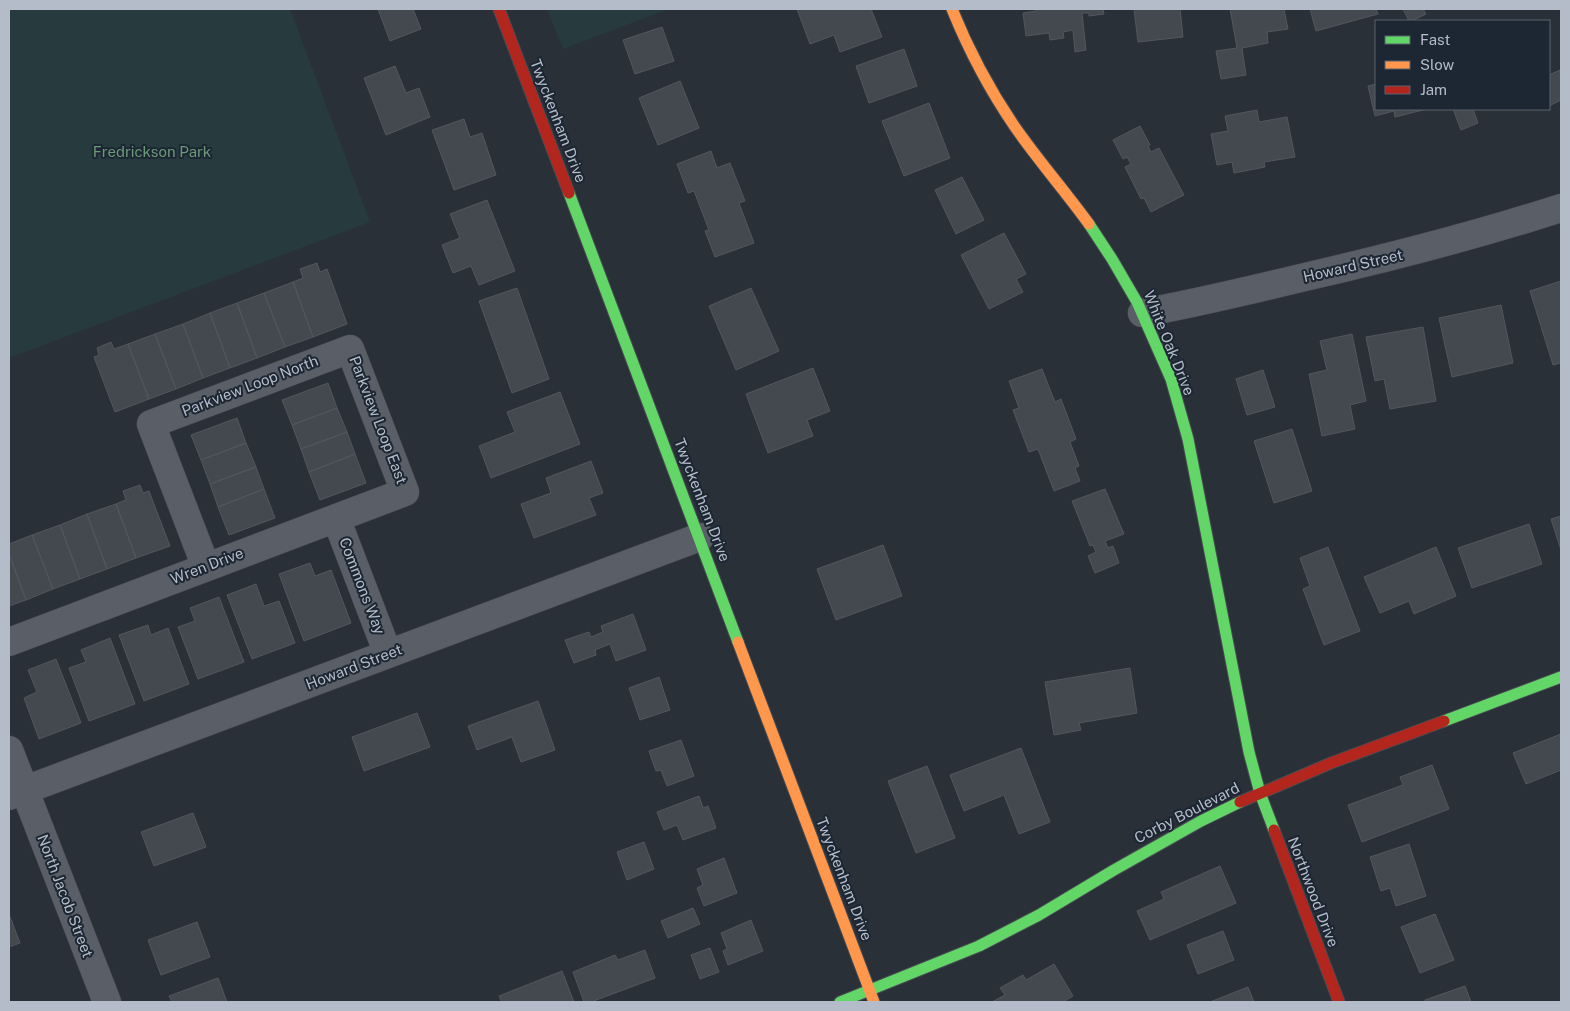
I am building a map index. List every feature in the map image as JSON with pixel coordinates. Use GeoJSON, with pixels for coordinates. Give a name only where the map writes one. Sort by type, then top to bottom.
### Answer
{"type":"FeatureCollection","features":[{"type":"Feature","properties":{"kind":"street","name":"Twyckenham Drive"},"geometry":{"type":"LineString","coordinates":[[499,9],[700,537],[874,1002]]}},
{"type":"Feature","properties":{"kind":"street","name":"White Oak Drive"},"geometry":{"type":"LineString","coordinates":[[952,9],[967,46],[986,82],[1015,127],[1087,222],[1122,276],[1142,313],[1171,380],[1188,439],[1249,752],[1260,793]]}},
{"type":"Feature","properties":{"kind":"street","name":"Howard Street"},"geometry":{"type":"LineString","coordinates":[[1142,313],[1411,252],[1506,226],[1561,208]]}},
{"type":"Feature","properties":{"kind":"street","name":"Parkview Loop North"},"geometry":{"type":"LineString","coordinates":[[206,567],[150,424],[350,349]]}},
{"type":"Feature","properties":{"kind":"street","name":"Parkview Loop East"},"geometry":{"type":"LineString","coordinates":[[350,349],[405,492]]}},
{"type":"Feature","properties":{"kind":"street","name":"Wren Drive"},"geometry":{"type":"LineString","coordinates":[[9,642],[405,492]]}},
{"type":"Feature","properties":{"kind":"street","name":"Commons Way"},"geometry":{"type":"LineString","coordinates":[[336,518],[388,654]]}},
{"type":"Feature","properties":{"kind":"street","name":"Howard Street"},"geometry":{"type":"LineString","coordinates":[[16,793],[700,537]]}},
{"type":"Feature","properties":{"kind":"street","name":"Corby Boulevard"},"geometry":{"type":"LineString","coordinates":[[840,1002],[979,946],[1040,915],[1114,870],[1201,821],[1260,793],[1331,763],[1561,677]]}},
{"type":"Feature","properties":{"kind":"street"},"geometry":{"type":"LineString","coordinates":[[9,750],[16,793]]}},
{"type":"Feature","properties":{"kind":"street","name":"North Jacob Street"},"geometry":{"type":"LineString","coordinates":[[16,793],[107,1002]]}},
{"type":"Feature","properties":{"kind":"street","name":"Northwood Drive"},"geometry":{"type":"LineString","coordinates":[[1260,793],[1339,1002]]}},
{"type":"Feature","properties":{"kind":"green space","name":"Fredrickson Park"},"geometry":{"type":"Polygon","coordinates":[[[9,9],[290,9],[370,222],[9,358],[9,9]]]}},
{"type":"Feature","properties":{"kind":"green space"},"geometry":{"type":"Polygon","coordinates":[[[547,9],[669,9],[563,49],[547,9]]]}},
{"type":"Feature","properties":{"kind":"building"},"geometry":{"type":"Polygon","coordinates":[[[378,9],[413,9],[421,29],[390,41],[378,9]]]}},
{"type":"Feature","properties":{"kind":"building"},"geometry":{"type":"Polygon","coordinates":[[[797,9],[871,9],[882,37],[840,52],[834,35],[810,44],[797,9]]]}},
{"type":"Feature","properties":{"kind":"building"},"geometry":{"type":"Polygon","coordinates":[[[1036,9],[1103,9],[1104,14],[1089,16],[1089,13],[1082,13],[1086,50],[1075,52],[1073,30],[1063,32],[1064,38],[1050,40],[1049,33],[1026,36],[1023,13],[1036,11],[1036,9]]]}},
{"type":"Feature","properties":{"kind":"building"},"geometry":{"type":"Polygon","coordinates":[[[1134,9],[1180,9],[1183,37],[1138,42],[1134,9]]]}},
{"type":"Feature","properties":{"kind":"building"},"geometry":{"type":"Polygon","coordinates":[[[1230,9],[1284,9],[1288,29],[1267,32],[1268,43],[1242,48],[1246,75],[1221,79],[1216,51],[1237,48],[1230,9]]]}},
{"type":"Feature","properties":{"kind":"building"},"geometry":{"type":"Polygon","coordinates":[[[1310,9],[1376,9],[1378,14],[1316,31],[1310,9]]]}},
{"type":"Feature","properties":{"kind":"building"},"geometry":{"type":"Polygon","coordinates":[[[1403,9],[1423,9],[1426,14],[1414,20],[1408,20],[1403,9]]]}},
{"type":"Feature","properties":{"kind":"building"},"geometry":{"type":"Polygon","coordinates":[[[662,27],[674,61],[635,74],[623,40],[662,27]]]}},
{"type":"Feature","properties":{"kind":"building"},"geometry":{"type":"Polygon","coordinates":[[[904,49],[917,86],[869,103],[856,66],[904,49]]]}},
{"type":"Feature","properties":{"kind":"building"},"geometry":{"type":"Polygon","coordinates":[[[395,66],[406,93],[419,88],[430,117],[386,135],[364,78],[395,66]]]}},
{"type":"Feature","properties":{"kind":"building"},"geometry":{"type":"Polygon","coordinates":[[[1560,70],[1561,100],[1550,106],[1550,75],[1560,70]]]}},
{"type":"Feature","properties":{"kind":"building"},"geometry":{"type":"Polygon","coordinates":[[[680,81],[699,128],[658,145],[639,98],[680,81]]]}},
{"type":"Feature","properties":{"kind":"building"},"geometry":{"type":"Polygon","coordinates":[[[1375,84],[1375,110],[1423,110],[1395,117],[1394,111],[1375,116],[1368,86],[1375,84]]]}},
{"type":"Feature","properties":{"kind":"building"},"geometry":{"type":"Polygon","coordinates":[[[929,103],[950,158],[904,176],[882,121],[929,103]]]}},
{"type":"Feature","properties":{"kind":"building"},"geometry":{"type":"Polygon","coordinates":[[[1257,110],[1259,122],[1287,117],[1295,157],[1264,162],[1265,167],[1234,173],[1232,162],[1217,165],[1211,134],[1228,131],[1225,116],[1257,110]]]}},
{"type":"Feature","properties":{"kind":"building"},"geometry":{"type":"Polygon","coordinates":[[[1453,110],[1473,110],[1478,123],[1461,130],[1453,110]]]}},
{"type":"Feature","properties":{"kind":"building"},"geometry":{"type":"Polygon","coordinates":[[[464,119],[470,137],[482,133],[496,175],[454,190],[432,130],[464,119]]]}},
{"type":"Feature","properties":{"kind":"building"},"geometry":{"type":"Polygon","coordinates":[[[1140,126],[1150,145],[1148,146],[1151,152],[1159,148],[1184,195],[1151,212],[1144,198],[1141,199],[1125,167],[1131,164],[1127,157],[1123,159],[1113,140],[1140,126]]]}},
{"type":"Feature","properties":{"kind":"building"},"geometry":{"type":"Polygon","coordinates":[[[711,151],[717,168],[730,163],[745,201],[739,203],[754,243],[715,257],[705,231],[709,230],[694,191],[688,193],[677,164],[711,151]]]}},
{"type":"Feature","properties":{"kind":"building"},"geometry":{"type":"Polygon","coordinates":[[[962,177],[984,220],[956,234],[935,190],[962,177]]]}},
{"type":"Feature","properties":{"kind":"building"},"geometry":{"type":"Polygon","coordinates":[[[487,200],[515,271],[479,285],[471,266],[453,273],[442,245],[460,238],[450,214],[487,200]]]}},
{"type":"Feature","properties":{"kind":"building"},"geometry":{"type":"Polygon","coordinates":[[[1004,233],[1026,274],[1016,279],[1023,292],[989,309],[961,255],[1004,233]]]}},
{"type":"Feature","properties":{"kind":"building"},"geometry":{"type":"Polygon","coordinates":[[[317,263],[320,272],[327,269],[347,324],[313,337],[293,282],[303,278],[300,269],[317,263]]]}},
{"type":"Feature","properties":{"kind":"building"},"geometry":{"type":"Polygon","coordinates":[[[1561,281],[1561,363],[1553,365],[1530,291],[1561,281]]]}},
{"type":"Feature","properties":{"kind":"building"},"geometry":{"type":"Polygon","coordinates":[[[293,282],[313,337],[285,347],[264,293],[293,282]]]}},
{"type":"Feature","properties":{"kind":"building"},"geometry":{"type":"Polygon","coordinates":[[[517,288],[549,379],[512,393],[479,301],[517,288]]]}},
{"type":"Feature","properties":{"kind":"building"},"geometry":{"type":"Polygon","coordinates":[[[751,288],[779,351],[736,370],[709,306],[751,288]]]}},
{"type":"Feature","properties":{"kind":"building"},"geometry":{"type":"Polygon","coordinates":[[[264,293],[285,347],[257,358],[237,303],[264,293]]]}},
{"type":"Feature","properties":{"kind":"building"},"geometry":{"type":"Polygon","coordinates":[[[237,303],[257,358],[230,368],[210,313],[237,303]]]}},
{"type":"Feature","properties":{"kind":"building"},"geometry":{"type":"Polygon","coordinates":[[[1501,305],[1513,363],[1452,377],[1439,318],[1501,305]]]}},
{"type":"Feature","properties":{"kind":"building"},"geometry":{"type":"Polygon","coordinates":[[[210,313],[230,368],[203,378],[183,324],[210,313]]]}},
{"type":"Feature","properties":{"kind":"building"},"geometry":{"type":"Polygon","coordinates":[[[183,324],[203,378],[176,389],[155,334],[183,324]]]}},
{"type":"Feature","properties":{"kind":"building"},"geometry":{"type":"Polygon","coordinates":[[[1423,327],[1436,401],[1390,409],[1384,379],[1375,381],[1366,337],[1423,327]]]}},
{"type":"Feature","properties":{"kind":"building"},"geometry":{"type":"Polygon","coordinates":[[[155,334],[176,389],[149,399],[128,344],[155,334]]]}},
{"type":"Feature","properties":{"kind":"building"},"geometry":{"type":"Polygon","coordinates":[[[1352,334],[1366,401],[1350,405],[1355,429],[1322,436],[1309,374],[1327,370],[1320,341],[1352,334]]]}},
{"type":"Feature","properties":{"kind":"building"},"geometry":{"type":"Polygon","coordinates":[[[111,342],[114,349],[128,344],[149,399],[115,412],[94,357],[99,355],[97,348],[111,342]]]}},
{"type":"Feature","properties":{"kind":"building"},"geometry":{"type":"Polygon","coordinates":[[[813,368],[830,411],[807,420],[813,436],[768,453],[746,394],[813,368]]]}},
{"type":"Feature","properties":{"kind":"building"},"geometry":{"type":"Polygon","coordinates":[[[1042,369],[1055,402],[1061,399],[1076,439],[1070,442],[1079,466],[1075,468],[1080,481],[1054,491],[1038,449],[1029,452],[1013,410],[1019,408],[1009,381],[1042,369]]]}},
{"type":"Feature","properties":{"kind":"building"},"geometry":{"type":"Polygon","coordinates":[[[1263,370],[1275,407],[1247,415],[1236,379],[1263,370]]]}},
{"type":"Feature","properties":{"kind":"building"},"geometry":{"type":"Polygon","coordinates":[[[328,383],[337,408],[292,425],[282,400],[328,383]]]}},
{"type":"Feature","properties":{"kind":"building"},"geometry":{"type":"Polygon","coordinates":[[[560,392],[580,444],[491,478],[479,446],[515,432],[507,412],[560,392]]]}},
{"type":"Feature","properties":{"kind":"building"},"geometry":{"type":"Polygon","coordinates":[[[337,408],[347,432],[301,449],[292,425],[337,408]]]}},
{"type":"Feature","properties":{"kind":"building"},"geometry":{"type":"Polygon","coordinates":[[[237,418],[246,443],[201,460],[191,435],[237,418]]]}},
{"type":"Feature","properties":{"kind":"building"},"geometry":{"type":"Polygon","coordinates":[[[1292,429],[1312,491],[1274,503],[1254,441],[1292,429]]]}},
{"type":"Feature","properties":{"kind":"building"},"geometry":{"type":"Polygon","coordinates":[[[347,432],[355,454],[309,472],[301,449],[347,432]]]}},
{"type":"Feature","properties":{"kind":"building"},"geometry":{"type":"Polygon","coordinates":[[[246,443],[256,467],[210,484],[201,460],[246,443]]]}},
{"type":"Feature","properties":{"kind":"building"},"geometry":{"type":"Polygon","coordinates":[[[355,454],[366,483],[320,500],[309,472],[355,454]]]}},
{"type":"Feature","properties":{"kind":"building"},"geometry":{"type":"Polygon","coordinates":[[[591,461],[603,493],[589,498],[596,515],[534,538],[521,504],[551,493],[546,478],[591,461]]]}},
{"type":"Feature","properties":{"kind":"building"},"geometry":{"type":"Polygon","coordinates":[[[256,467],[264,489],[218,507],[210,484],[256,467]]]}},
{"type":"Feature","properties":{"kind":"building"},"geometry":{"type":"Polygon","coordinates":[[[140,485],[143,493],[149,491],[170,546],[136,558],[116,504],[126,500],[123,491],[140,485]]]}},
{"type":"Feature","properties":{"kind":"building"},"geometry":{"type":"Polygon","coordinates":[[[264,489],[275,518],[229,535],[218,507],[264,489]]]}},
{"type":"Feature","properties":{"kind":"building"},"geometry":{"type":"Polygon","coordinates":[[[1105,489],[1124,534],[1105,541],[1108,548],[1113,546],[1119,563],[1095,573],[1088,556],[1096,552],[1093,545],[1090,546],[1072,501],[1105,489]]]}},
{"type":"Feature","properties":{"kind":"building"},"geometry":{"type":"Polygon","coordinates":[[[116,504],[136,558],[107,569],[87,514],[116,504]]]}},
{"type":"Feature","properties":{"kind":"building"},"geometry":{"type":"Polygon","coordinates":[[[87,514],[107,569],[80,579],[60,525],[87,514]]]}},
{"type":"Feature","properties":{"kind":"building"},"geometry":{"type":"Polygon","coordinates":[[[1561,516],[1561,550],[1551,519],[1561,516]]]}},
{"type":"Feature","properties":{"kind":"building"},"geometry":{"type":"Polygon","coordinates":[[[1529,524],[1542,564],[1472,588],[1458,548],[1529,524]]]}},
{"type":"Feature","properties":{"kind":"building"},"geometry":{"type":"Polygon","coordinates":[[[60,525],[80,579],[53,589],[32,535],[60,525]]]}},
{"type":"Feature","properties":{"kind":"building"},"geometry":{"type":"Polygon","coordinates":[[[32,535],[53,589],[26,600],[9,554],[9,544],[32,535]]]}},
{"type":"Feature","properties":{"kind":"building"},"geometry":{"type":"Polygon","coordinates":[[[883,545],[902,596],[836,620],[817,569],[883,545]]]}},
{"type":"Feature","properties":{"kind":"building"},"geometry":{"type":"Polygon","coordinates":[[[1328,547],[1360,631],[1324,645],[1303,589],[1310,586],[1300,558],[1328,547]]]}},
{"type":"Feature","properties":{"kind":"building"},"geometry":{"type":"Polygon","coordinates":[[[1436,547],[1456,596],[1414,614],[1409,601],[1380,613],[1364,577],[1436,547]]]}},
{"type":"Feature","properties":{"kind":"building"},"geometry":{"type":"Polygon","coordinates":[[[9,554],[26,600],[9,606],[9,554]]]}},
{"type":"Feature","properties":{"kind":"building"},"geometry":{"type":"Polygon","coordinates":[[[310,563],[315,576],[331,570],[351,623],[304,641],[279,574],[310,563]]]}},
{"type":"Feature","properties":{"kind":"building"},"geometry":{"type":"Polygon","coordinates":[[[256,584],[264,606],[279,601],[295,643],[252,659],[227,595],[256,584]]]}},
{"type":"Feature","properties":{"kind":"building"},"geometry":{"type":"Polygon","coordinates":[[[219,597],[244,662],[198,679],[178,627],[195,621],[190,608],[219,597]]]}},
{"type":"Feature","properties":{"kind":"building"},"geometry":{"type":"Polygon","coordinates":[[[633,614],[646,650],[616,661],[610,644],[595,650],[596,655],[574,663],[565,640],[589,632],[591,637],[603,632],[601,626],[633,614]]]}},
{"type":"Feature","properties":{"kind":"building"},"geometry":{"type":"Polygon","coordinates":[[[148,625],[151,635],[168,628],[189,684],[144,701],[119,635],[148,625]]]}},
{"type":"Feature","properties":{"kind":"building"},"geometry":{"type":"Polygon","coordinates":[[[110,638],[135,704],[89,721],[69,668],[86,662],[81,650],[110,638]]]}},
{"type":"Feature","properties":{"kind":"building"},"geometry":{"type":"Polygon","coordinates":[[[56,659],[81,723],[39,739],[24,698],[37,692],[28,670],[56,659]]]}},
{"type":"Feature","properties":{"kind":"building"},"geometry":{"type":"Polygon","coordinates":[[[1130,668],[1137,713],[1079,723],[1081,730],[1054,735],[1045,682],[1130,668]]]}},
{"type":"Feature","properties":{"kind":"building"},"geometry":{"type":"Polygon","coordinates":[[[659,677],[670,710],[640,720],[629,688],[659,677]]]}},
{"type":"Feature","properties":{"kind":"building"},"geometry":{"type":"Polygon","coordinates":[[[538,701],[555,750],[521,762],[512,737],[477,750],[468,726],[538,701]]]}},
{"type":"Feature","properties":{"kind":"building"},"geometry":{"type":"Polygon","coordinates":[[[417,713],[430,747],[364,771],[352,737],[417,713]]]}},
{"type":"Feature","properties":{"kind":"building"},"geometry":{"type":"Polygon","coordinates":[[[1561,734],[1561,770],[1526,784],[1513,753],[1561,734]]]}},
{"type":"Feature","properties":{"kind":"building"},"geometry":{"type":"Polygon","coordinates":[[[681,740],[694,776],[667,786],[661,770],[656,771],[649,751],[681,740]]]}},
{"type":"Feature","properties":{"kind":"building"},"geometry":{"type":"Polygon","coordinates":[[[1021,748],[1050,822],[1019,834],[1004,795],[964,811],[950,775],[1021,748]]]}},
{"type":"Feature","properties":{"kind":"building"},"geometry":{"type":"Polygon","coordinates":[[[1432,765],[1449,809],[1362,842],[1348,805],[1403,785],[1400,777],[1432,765]]]}},
{"type":"Feature","properties":{"kind":"building"},"geometry":{"type":"Polygon","coordinates":[[[927,766],[955,838],[916,853],[888,781],[927,766]]]}},
{"type":"Feature","properties":{"kind":"building"},"geometry":{"type":"Polygon","coordinates":[[[699,796],[703,808],[708,806],[716,828],[683,840],[677,825],[664,830],[657,812],[699,796]]]}},
{"type":"Feature","properties":{"kind":"building"},"geometry":{"type":"Polygon","coordinates":[[[193,813],[206,847],[154,866],[141,832],[193,813]]]}},
{"type":"Feature","properties":{"kind":"building"},"geometry":{"type":"Polygon","coordinates":[[[644,842],[654,869],[627,880],[617,852],[644,842]]]}},
{"type":"Feature","properties":{"kind":"building"},"geometry":{"type":"Polygon","coordinates":[[[1409,844],[1426,896],[1396,906],[1390,888],[1381,891],[1370,857],[1409,844]]]}},
{"type":"Feature","properties":{"kind":"building"},"geometry":{"type":"Polygon","coordinates":[[[724,858],[737,893],[704,906],[697,888],[703,885],[697,869],[724,858]]]}},
{"type":"Feature","properties":{"kind":"building"},"geometry":{"type":"Polygon","coordinates":[[[1220,866],[1236,903],[1150,940],[1137,911],[1164,899],[1161,892],[1220,866]]]}},
{"type":"Feature","properties":{"kind":"building"},"geometry":{"type":"Polygon","coordinates":[[[693,908],[700,924],[668,938],[661,921],[693,908]]]}},
{"type":"Feature","properties":{"kind":"building"},"geometry":{"type":"Polygon","coordinates":[[[9,914],[20,943],[9,947],[9,914]]]}},
{"type":"Feature","properties":{"kind":"building"},"geometry":{"type":"Polygon","coordinates":[[[1435,914],[1454,960],[1420,973],[1401,927],[1435,914]]]}},
{"type":"Feature","properties":{"kind":"building"},"geometry":{"type":"Polygon","coordinates":[[[751,920],[763,951],[728,965],[723,951],[727,949],[721,933],[751,920]]]}},
{"type":"Feature","properties":{"kind":"building"},"geometry":{"type":"Polygon","coordinates":[[[197,922],[210,957],[161,975],[148,940],[197,922]]]}},
{"type":"Feature","properties":{"kind":"building"},"geometry":{"type":"Polygon","coordinates":[[[1223,931],[1234,960],[1198,974],[1187,945],[1223,931]]]}},
{"type":"Feature","properties":{"kind":"building"},"geometry":{"type":"Polygon","coordinates":[[[710,948],[719,972],[700,979],[691,955],[710,948]]]}},
{"type":"Feature","properties":{"kind":"building"},"geometry":{"type":"Polygon","coordinates":[[[645,950],[655,978],[591,1002],[584,1002],[573,972],[615,955],[618,960],[645,950]]]}},
{"type":"Feature","properties":{"kind":"building"},"geometry":{"type":"Polygon","coordinates":[[[1054,964],[1073,996],[1063,1002],[992,1002],[1005,995],[1000,988],[1023,975],[1026,980],[1054,964]]]}},
{"type":"Feature","properties":{"kind":"building"},"geometry":{"type":"Polygon","coordinates":[[[562,971],[574,1002],[502,1002],[499,996],[562,971]]]}},
{"type":"Feature","properties":{"kind":"building"},"geometry":{"type":"Polygon","coordinates":[[[218,978],[227,1002],[172,1002],[169,996],[218,978]]]}},
{"type":"Feature","properties":{"kind":"building"},"geometry":{"type":"Polygon","coordinates":[[[1465,986],[1471,1002],[1426,1002],[1425,1000],[1465,986]]]}},
{"type":"Feature","properties":{"kind":"building"},"geometry":{"type":"Polygon","coordinates":[[[1248,987],[1254,1002],[1210,1002],[1248,987]]]}},
{"type":"Feature","properties":{"kind":"traffic: fast"},"geometry":{"type":"LineString","coordinates":[[569,193],[738,642]]}},
{"type":"Feature","properties":{"kind":"traffic: fast"},"geometry":{"type":"LineString","coordinates":[[1089,224],[1137,302],[1171,379],[1188,439],[1249,752],[1260,793],[1274,830]]}},
{"type":"Feature","properties":{"kind":"traffic: fast"},"geometry":{"type":"LineString","coordinates":[[1444,721],[1561,677]]}},
{"type":"Feature","properties":{"kind":"traffic: fast"},"geometry":{"type":"LineString","coordinates":[[840,1002],[979,946],[1039,915],[1201,821],[1240,802]]}},
{"type":"Feature","properties":{"kind":"traffic: slow"},"geometry":{"type":"LineString","coordinates":[[952,9],[980,70],[1006,113],[1089,224]]}},
{"type":"Feature","properties":{"kind":"traffic: slow"},"geometry":{"type":"LineString","coordinates":[[738,642],[874,1002]]}},
{"type":"Feature","properties":{"kind":"traffic: jam"},"geometry":{"type":"LineString","coordinates":[[499,9],[569,193]]}},
{"type":"Feature","properties":{"kind":"traffic: jam"},"geometry":{"type":"LineString","coordinates":[[1240,802],[1331,763],[1444,721]]}},
{"type":"Feature","properties":{"kind":"traffic: jam"},"geometry":{"type":"LineString","coordinates":[[1274,830],[1339,1002]]}}]}
